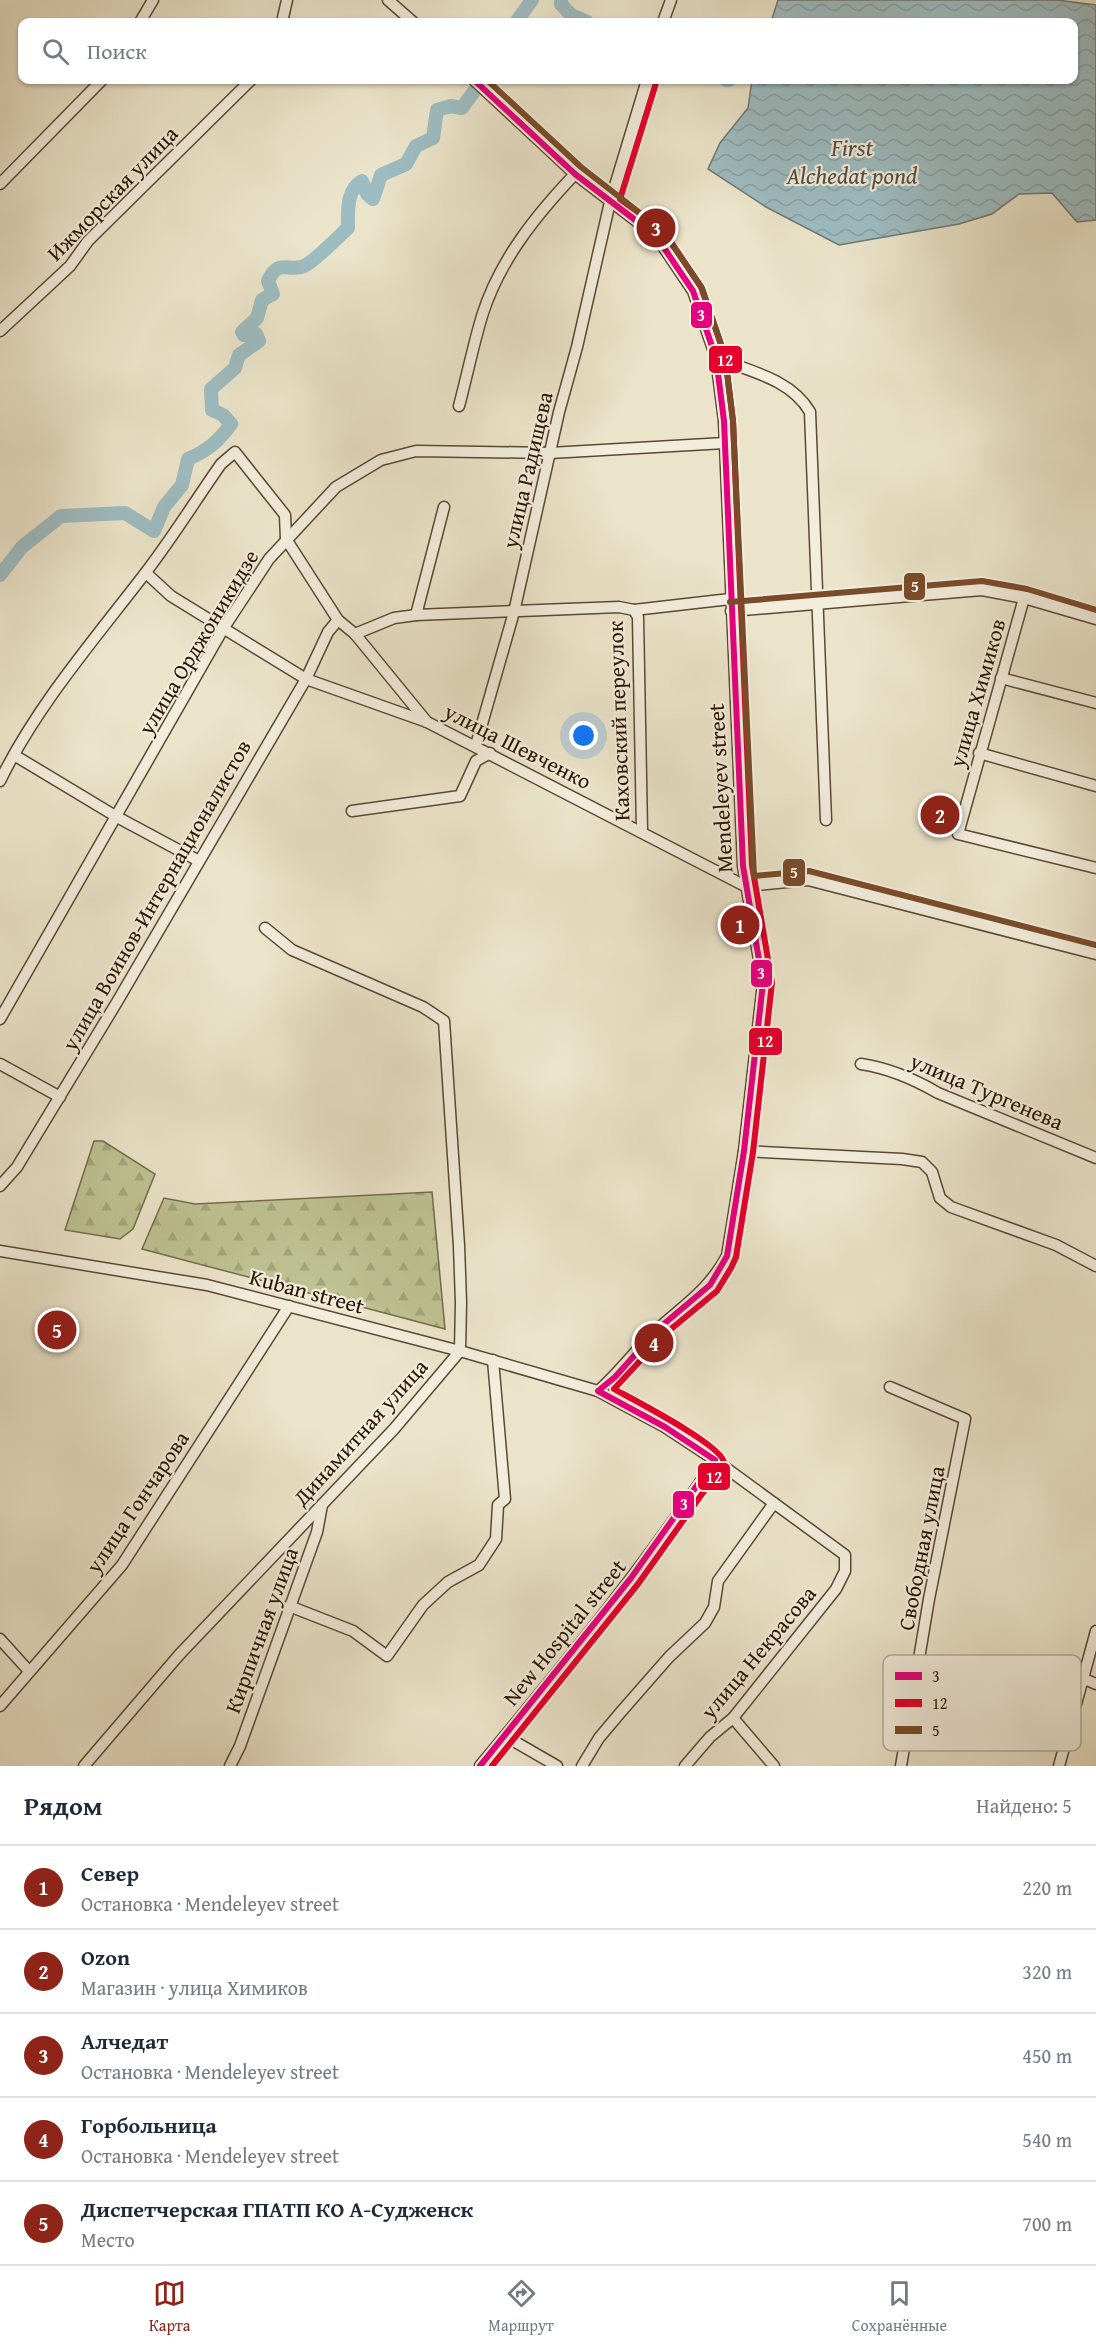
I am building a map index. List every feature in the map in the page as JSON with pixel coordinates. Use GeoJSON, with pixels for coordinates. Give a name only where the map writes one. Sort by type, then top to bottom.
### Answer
{"type":"FeatureCollection","features":[{"type":"Feature","properties":{"kind":"street"},"geometry":{"type":"LineString","coordinates":[[142,18],[153,0]]}},
{"type":"Feature","properties":{"kind":"street"},"geometry":{"type":"LineString","coordinates":[[283,18],[287,0]]}},
{"type":"Feature","properties":{"kind":"street"},"geometry":{"type":"LineString","coordinates":[[388,0],[408,18]]}},
{"type":"Feature","properties":{"kind":"street"},"geometry":{"type":"LineString","coordinates":[[664,18],[671,0]]}},
{"type":"Feature","properties":{"kind":"street"},"geometry":{"type":"LineString","coordinates":[[0,184],[98,84]]}},
{"type":"Feature","properties":{"kind":"street","name":"Ижморская улица"},"geometry":{"type":"LineString","coordinates":[[0,331],[70,266],[88,241],[246,84]]}},
{"type":"Feature","properties":{"kind":"street","name":"Mendeleyev street"},"geometry":{"type":"LineString","coordinates":[[478,84],[575,174],[656,236],[693,291],[716,358],[725,443],[730,599],[745,886],[763,983],[744,1151],[727,1256],[723,1263],[710,1284],[659,1328],[615,1377],[598,1390]]}},
{"type":"Feature","properties":{"kind":"street","name":"улица Радищева"},"geometry":{"type":"LineString","coordinates":[[476,745],[514,612],[610,202],[646,84]]}},
{"type":"Feature","properties":{"kind":"street"},"geometry":{"type":"LineString","coordinates":[[459,406],[483,314],[505,263],[541,210],[575,174]]}},
{"type":"Feature","properties":{"kind":"street"},"geometry":{"type":"LineString","coordinates":[[716,358],[783,384],[801,397],[810,412],[826,820]]}},
{"type":"Feature","properties":{"kind":"street","name":"улица Орджоникидзе"},"geometry":{"type":"LineString","coordinates":[[0,1019],[223,629],[286,539],[336,487],[381,460],[417,451],[550,453],[725,443]]}},
{"type":"Feature","properties":{"kind":"street","name":"улица Шевченко"},"geometry":{"type":"LineString","coordinates":[[146,573],[221,464],[235,452],[285,516],[286,539],[338,620],[356,634],[427,722],[476,745],[745,886]]}},
{"type":"Feature","properties":{"kind":"street"},"geometry":{"type":"LineString","coordinates":[[417,615],[444,507]]}},
{"type":"Feature","properties":{"kind":"street"},"geometry":{"type":"LineString","coordinates":[[0,781],[14,755],[81,656],[146,573],[171,596],[306,678],[427,722]]}},
{"type":"Feature","properties":{"kind":"street"},"geometry":{"type":"LineString","coordinates":[[731,611],[982,590],[1024,598],[1096,619]]}},
{"type":"Feature","properties":{"kind":"street","name":"улица Химиков"},"geometry":{"type":"LineString","coordinates":[[1024,598],[958,834],[1096,868]]}},
{"type":"Feature","properties":{"kind":"street"},"geometry":{"type":"LineString","coordinates":[[356,634],[394,618],[417,615],[619,607],[634,610],[730,599]]}},
{"type":"Feature","properties":{"kind":"street","name":"Каховский переулок"},"geometry":{"type":"LineString","coordinates":[[634,610],[638,617],[642,831]]}},
{"type":"Feature","properties":{"kind":"street","name":"улица Воинов-Интернационалистов"},"geometry":{"type":"LineString","coordinates":[[0,1186],[17,1167],[60,1097],[306,678],[328,632],[338,620]]}},
{"type":"Feature","properties":{"kind":"street"},"geometry":{"type":"LineString","coordinates":[[1001,678],[1096,703]]}},
{"type":"Feature","properties":{"kind":"street"},"geometry":{"type":"LineString","coordinates":[[352,811],[460,796],[476,761],[490,753]]}},
{"type":"Feature","properties":{"kind":"street"},"geometry":{"type":"LineString","coordinates":[[979,753],[1096,786]]}},
{"type":"Feature","properties":{"kind":"street"},"geometry":{"type":"LineString","coordinates":[[14,755],[117,817],[199,861]]}},
{"type":"Feature","properties":{"kind":"street"},"geometry":{"type":"LineString","coordinates":[[745,886],[808,880],[1096,954]]}},
{"type":"Feature","properties":{"kind":"street","name":"Динамитная улица"},"geometry":{"type":"LineString","coordinates":[[84,1766],[179,1655],[394,1429],[460,1351],[461,1294],[444,1021],[423,1006],[292,950],[265,928]]}},
{"type":"Feature","properties":{"kind":"street"},"geometry":{"type":"LineString","coordinates":[[0,1064],[60,1097]]}},
{"type":"Feature","properties":{"kind":"street","name":"улица Тургенева"},"geometry":{"type":"LineString","coordinates":[[861,1064],[878,1067],[923,1084],[938,1093],[1096,1158]]}},
{"type":"Feature","properties":{"kind":"street"},"geometry":{"type":"LineString","coordinates":[[744,1151],[922,1162],[932,1172],[940,1198],[951,1208],[1056,1245],[1096,1266]]}},
{"type":"Feature","properties":{"kind":"street","name":"Kuban street"},"geometry":{"type":"LineString","coordinates":[[0,1251],[207,1285],[460,1351],[598,1390],[665,1427],[715,1460],[845,1555]]}},
{"type":"Feature","properties":{"kind":"street","name":"улица Гончарова"},"geometry":{"type":"LineString","coordinates":[[0,1706],[28,1670],[66,1633],[143,1536],[153,1515],[289,1306]]}},
{"type":"Feature","properties":{"kind":"street"},"geometry":{"type":"LineString","coordinates":[[289,1606],[353,1631],[387,1656],[423,1605],[448,1582],[479,1565],[496,1539],[498,1505],[505,1498],[493,1360]]}},
{"type":"Feature","properties":{"kind":"street","name":"Свободная улица"},"geometry":{"type":"LineString","coordinates":[[890,1386],[965,1419],[920,1655]]}},
{"type":"Feature","properties":{"kind":"street","name":"New Hospital street"},"geometry":{"type":"LineString","coordinates":[[480,1766],[664,1537],[715,1460]]}},
{"type":"Feature","properties":{"kind":"street"},"geometry":{"type":"LineString","coordinates":[[582,1766],[599,1738],[669,1657],[705,1623],[714,1607],[718,1581],[774,1503]]}},
{"type":"Feature","properties":{"kind":"street","name":"Кирпичная улица"},"geometry":{"type":"LineString","coordinates":[[230,1766],[240,1746],[317,1532],[322,1504]]}},
{"type":"Feature","properties":{"kind":"street","name":"улица Некрасова"},"geometry":{"type":"LineString","coordinates":[[685,1766],[710,1737],[733,1718],[836,1589],[845,1570],[845,1555]]}},
{"type":"Feature","properties":{"kind":"street"},"geometry":{"type":"LineString","coordinates":[[1081,1689],[1096,1631]]}},
{"type":"Feature","properties":{"kind":"street"},"geometry":{"type":"LineString","coordinates":[[0,1639],[28,1670]]}},
{"type":"Feature","properties":{"kind":"street"},"geometry":{"type":"LineString","coordinates":[[1084,1679],[1096,1683]]}},
{"type":"Feature","properties":{"kind":"street"},"geometry":{"type":"LineString","coordinates":[[733,1718],[774,1766]]}},
{"type":"Feature","properties":{"kind":"street"},"geometry":{"type":"LineString","coordinates":[[505,1736],[557,1766]]}},
{"type":"Feature","properties":{"kind":"street","name":"Свободная улица"},"geometry":{"type":"LineString","coordinates":[[901,1766],[904,1751]]}},
{"type":"Feature","properties":{"kind":"street"},"geometry":{"type":"LineString","coordinates":[[1059,1766],[1063,1751]]}},
{"type":"Feature","properties":{"kind":"green space"},"geometry":{"type":"Polygon","coordinates":[[[94,1141],[103,1141],[155,1174],[133,1229],[120,1239],[65,1230],[94,1141]]]}},
{"type":"Feature","properties":{"kind":"green space"},"geometry":{"type":"Polygon","coordinates":[[[432,1192],[445,1329],[142,1249],[164,1198],[195,1204],[432,1192]]]}},
{"type":"Feature","properties":{"kind":"water","name":"First Alchedat pond"},"geometry":{"type":"Polygon","coordinates":[[[778,0],[1057,0],[1096,5],[1096,220],[1077,222],[1052,193],[1019,194],[992,214],[959,224],[839,245],[766,207],[708,169],[720,143],[748,108],[751,84],[1078,84],[1078,18],[772,18],[778,0]]]}},
{"type":"Feature","properties":{"kind":"waterway"},"geometry":{"type":"LineString","coordinates":[[519,18],[532,0]]}},
{"type":"Feature","properties":{"kind":"waterway"},"geometry":{"type":"LineString","coordinates":[[561,0],[561,4],[571,15],[578,18]]}},
{"type":"Feature","properties":{"kind":"waterway"},"geometry":{"type":"LineString","coordinates":[[0,575],[22,547],[61,516],[125,513],[154,531],[164,507],[182,485],[188,459],[212,445],[231,424],[223,415],[212,410],[211,389],[235,368],[239,355],[259,341],[256,334],[244,335],[242,332],[257,318],[262,300],[273,294],[268,281],[272,274],[280,268],[304,266],[320,254],[348,228],[349,202],[357,185],[362,181],[367,194],[373,199],[381,175],[406,164],[416,146],[433,138],[437,110],[451,106],[462,108],[475,90]]}},
{"type":"Feature","properties":{"kind":"transit line","name":"3"},"geometry":{"type":"LineString","coordinates":[[478,84],[575,174],[656,236],[693,291],[716,358],[724,421],[743,866],[763,983],[744,1151],[727,1256],[710,1285],[659,1328],[615,1377],[598,1391],[665,1427],[715,1460],[631,1578],[480,1766]]}},
{"type":"Feature","properties":{"kind":"transit line","name":"5"},"geometry":{"type":"LineString","coordinates":[[491,84],[581,167],[663,231],[702,288],[725,356],[733,421],[754,876],[809,871],[1096,945]]}},
{"type":"Feature","properties":{"kind":"transit line","name":"12"},"geometry":{"type":"LineString","coordinates":[[492,1766],[638,1584],[724,1463],[720,1455],[694,1435],[614,1389],[665,1334],[717,1291],[736,1257],[753,1152],[772,983],[752,865],[733,421],[725,356],[701,287],[663,230],[620,199],[656,84]]}},
{"type":"Feature","properties":{"kind":"transit line","name":"5"},"geometry":{"type":"LineString","coordinates":[[730,602],[982,581],[1027,589],[1096,610]]}},
{"type":"Feature","properties":{"kind":"place","name":"Алчедат"},"geometry":{"type":"Point","coordinates":[656,228]}},
{"type":"Feature","properties":{"kind":"place","name":"Ozon"},"geometry":{"type":"Point","coordinates":[940,815]}},
{"type":"Feature","properties":{"kind":"place","name":"Север"},"geometry":{"type":"Point","coordinates":[740,925]}},
{"type":"Feature","properties":{"kind":"place","name":"Диспетчерская ГПАТП КО А-Судженск"},"geometry":{"type":"Point","coordinates":[57,1330]}},
{"type":"Feature","properties":{"kind":"place","name":"Горбольница"},"geometry":{"type":"Point","coordinates":[654,1343]}}]}
